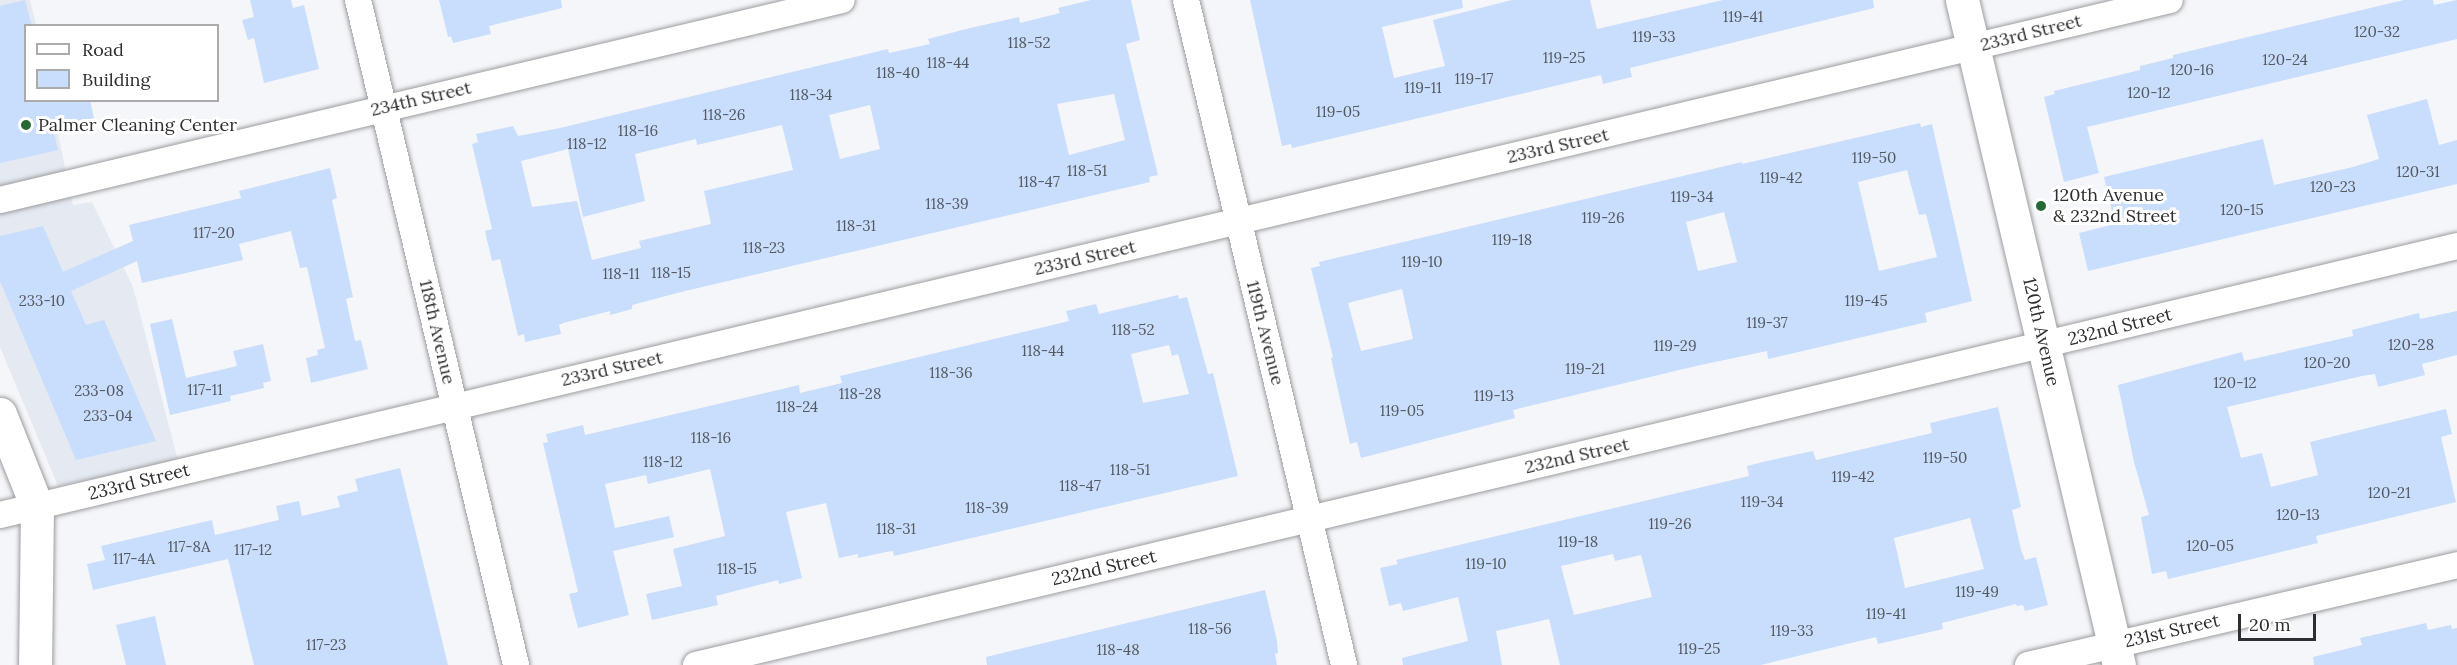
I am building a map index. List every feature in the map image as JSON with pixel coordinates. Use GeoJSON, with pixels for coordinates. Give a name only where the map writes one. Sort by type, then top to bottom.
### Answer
{"type":"FeatureCollection","features":[{"type":"Feature","properties":{"kind":"street","name":"118th Avenue"},"geometry":{"type":"LineString","coordinates":[[358,0],[516,665]]}},
{"type":"Feature","properties":{"kind":"street","name":"234th Street"},"geometry":{"type":"LineString","coordinates":[[0,200],[842,0]]}},
{"type":"Feature","properties":{"kind":"street","name":"119th Avenue"},"geometry":{"type":"LineString","coordinates":[[1186,0],[1344,665]]}},
{"type":"Feature","properties":{"kind":"street","name":"120th Avenue"},"geometry":{"type":"LineString","coordinates":[[1962,0],[2117,654]]}},
{"type":"Feature","properties":{"kind":"street","name":"233rd Street"},"geometry":{"type":"LineString","coordinates":[[0,515],[2169,0]]}},
{"type":"Feature","properties":{"kind":"street","name":"232nd Street"},"geometry":{"type":"LineString","coordinates":[[696,665],[2457,246]]}},
{"type":"Feature","properties":{"kind":"street"},"geometry":{"type":"LineString","coordinates":[[0,414],[38,507],[35,665]]}},
{"type":"Feature","properties":{"kind":"street","name":"231st Street"},"geometry":{"type":"LineString","coordinates":[[2028,665],[2117,654],[2457,565]]}},
{"type":"Feature","properties":{"kind":"shaded area"},"geometry":{"type":"Polygon","coordinates":[[[0,0],[30,0],[36,24],[24,24],[24,102],[51,102],[73,205],[92,202],[133,287],[178,461],[58,486],[0,347],[0,0]]]}},
{"type":"Feature","properties":{"kind":"building"},"geometry":{"type":"Polygon","coordinates":[[[25,0],[31,24],[24,24],[24,102],[90,102],[94,118],[53,128],[58,150],[0,163],[0,6],[25,0]]]}},
{"type":"Feature","properties":{"kind":"building"},"geometry":{"type":"Polygon","coordinates":[[[250,0],[291,0],[293,8],[304,5],[319,69],[264,83],[254,38],[248,40],[242,20],[254,17],[250,0]]]}},
{"type":"Feature","properties":{"kind":"building"},"geometry":{"type":"Polygon","coordinates":[[[439,0],[561,0],[562,8],[489,26],[491,34],[453,43],[451,36],[448,37],[439,0]]]}},
{"type":"Feature","properties":{"kind":"building"},"geometry":{"type":"Polygon","coordinates":[[[1091,0],[1131,0],[1140,40],[1126,44],[1158,175],[1149,177],[1150,182],[681,292],[632,305],[632,309],[610,315],[610,311],[563,323],[559,325],[561,334],[525,342],[524,334],[518,336],[500,259],[492,261],[485,231],[492,229],[472,144],[478,142],[476,134],[513,126],[518,136],[560,128],[888,49],[889,53],[930,44],[928,39],[966,29],[1019,17],[1020,23],[1060,13],[1058,8],[1091,0]],[[1114,94],[1057,104],[1069,155],[1125,140],[1114,94]],[[870,105],[829,115],[840,159],[880,149],[870,105]],[[782,125],[697,145],[696,139],[635,154],[645,201],[583,217],[568,149],[521,161],[532,207],[577,201],[592,260],[641,248],[639,241],[711,224],[704,191],[793,170],[782,125]]]}},
{"type":"Feature","properties":{"kind":"building"},"geometry":{"type":"Polygon","coordinates":[[[1250,0],[1462,0],[1463,8],[1382,27],[1394,78],[1445,66],[1433,20],[1512,0],[1590,0],[1597,29],[1723,0],[1873,0],[1874,8],[1630,68],[1632,77],[1603,84],[1601,75],[1292,148],[1291,144],[1282,146],[1250,0]]]}},
{"type":"Feature","properties":{"kind":"building"},"geometry":{"type":"Polygon","coordinates":[[[2404,0],[2433,0],[2434,5],[2457,0],[2457,39],[2087,127],[2099,173],[2064,182],[2044,97],[2055,94],[2054,91],[2140,70],[2140,66],[2173,58],[2173,55],[2404,0]]]}},
{"type":"Feature","properties":{"kind":"building"},"geometry":{"type":"Polygon","coordinates":[[[2427,99],[2439,145],[2457,140],[2457,184],[2088,271],[2079,233],[2115,224],[2104,177],[2263,139],[2274,185],[2353,167],[2379,159],[2367,115],[2427,99]]]}},
{"type":"Feature","properties":{"kind":"building"},"geometry":{"type":"Polygon","coordinates":[[[1920,123],[1921,127],[1932,124],[1972,301],[1925,313],[1927,322],[1768,359],[1767,351],[1696,366],[1513,410],[1515,418],[1361,458],[1357,442],[1350,444],[1331,358],[1333,357],[1311,268],[1320,266],[1319,262],[1742,162],[1742,164],[1920,123]],[[1907,170],[1858,182],[1879,271],[1937,257],[1926,214],[1919,215],[1907,170]],[[1724,212],[1686,222],[1698,271],[1737,262],[1724,212]],[[1402,289],[1348,303],[1361,351],[1413,339],[1402,289]]]}},
{"type":"Feature","properties":{"kind":"building"},"geometry":{"type":"Polygon","coordinates":[[[330,168],[337,198],[332,200],[353,297],[346,299],[355,341],[361,340],[368,369],[311,383],[306,358],[318,355],[317,350],[325,348],[307,267],[300,268],[291,231],[239,244],[243,260],[142,283],[137,261],[71,291],[86,325],[104,320],[156,441],[76,460],[0,281],[0,236],[43,226],[63,272],[133,241],[129,225],[241,198],[239,191],[330,168]]]}},
{"type":"Feature","properties":{"kind":"building"},"geometry":{"type":"Polygon","coordinates":[[[1178,295],[1179,299],[1187,297],[1208,374],[1213,373],[1238,476],[894,556],[893,551],[858,558],[858,554],[839,558],[826,503],[786,512],[802,578],[779,584],[778,580],[716,596],[718,605],[652,620],[646,594],[682,586],[673,549],[725,536],[710,469],[648,484],[646,475],[605,484],[615,528],[669,516],[674,537],[613,551],[629,615],[578,628],[569,594],[578,592],[543,443],[548,442],[546,434],[583,425],[585,435],[799,385],[800,393],[842,383],[840,376],[1069,321],[1066,311],[1096,304],[1099,314],[1178,295]],[[1169,345],[1131,354],[1143,403],[1189,394],[1178,354],[1172,356],[1169,345]]]}},
{"type":"Feature","properties":{"kind":"building"},"geometry":{"type":"Polygon","coordinates":[[[2457,311],[2457,355],[2422,364],[2425,375],[2378,387],[2375,374],[2362,376],[2227,407],[2241,458],[2262,453],[2271,487],[2318,475],[2310,442],[2446,409],[2452,434],[2441,437],[2456,502],[2316,536],[2318,543],[2219,567],[2168,579],[2166,571],[2152,574],[2141,517],[2149,515],[2134,462],[2118,385],[2242,352],[2244,361],[2353,336],[2352,330],[2419,313],[2420,319],[2457,311]]]}},
{"type":"Feature","properties":{"kind":"building"},"geometry":{"type":"Polygon","coordinates":[[[172,319],[186,378],[237,366],[233,351],[263,344],[271,381],[263,383],[264,388],[230,396],[231,401],[170,415],[150,324],[172,319]]]}},
{"type":"Feature","properties":{"kind":"building"},"geometry":{"type":"Polygon","coordinates":[[[1998,407],[2021,507],[2012,510],[2021,550],[2025,560],[2036,557],[2048,605],[2025,611],[2023,605],[2017,606],[2016,604],[1942,623],[1943,629],[1878,644],[1876,637],[1761,665],[1560,665],[1549,619],[1496,631],[1502,665],[1403,665],[1402,658],[1468,641],[1458,597],[1403,611],[1401,603],[1389,606],[1380,568],[1398,564],[1396,560],[1749,476],[1747,466],[1767,461],[1813,451],[1816,460],[1932,433],[1930,423],[1998,407]],[[1970,518],[1894,538],[1905,588],[1984,569],[1970,518]],[[1613,554],[1561,566],[1574,615],[1652,597],[1641,555],[1615,561],[1613,554]]]}},
{"type":"Feature","properties":{"kind":"building"},"geometry":{"type":"Polygon","coordinates":[[[400,468],[448,665],[254,665],[228,559],[93,590],[87,564],[105,560],[101,546],[212,520],[215,535],[279,520],[276,506],[299,501],[302,516],[340,507],[337,496],[358,491],[355,479],[400,468]]]}},
{"type":"Feature","properties":{"kind":"building"},"geometry":{"type":"Polygon","coordinates":[[[1265,590],[1277,641],[1278,653],[1275,654],[1277,665],[987,665],[986,657],[1265,590]]]}},
{"type":"Feature","properties":{"kind":"building"},"geometry":{"type":"Polygon","coordinates":[[[155,616],[166,665],[126,665],[116,625],[155,616]]]}},
{"type":"Feature","properties":{"kind":"building"},"geometry":{"type":"Polygon","coordinates":[[[2426,623],[2428,630],[2451,625],[2452,629],[2457,628],[2457,665],[2314,665],[2313,657],[2362,645],[2360,638],[2426,623]]]}},
{"type":"Feature","properties":{"kind":"place","name":"Palmer Cleaning Center"},"geometry":{"type":"Point","coordinates":[26,125]}},
{"type":"Feature","properties":{"kind":"place","name":"120th Avenue & 232nd Street"},"geometry":{"type":"Point","coordinates":[2041,206]}}]}
